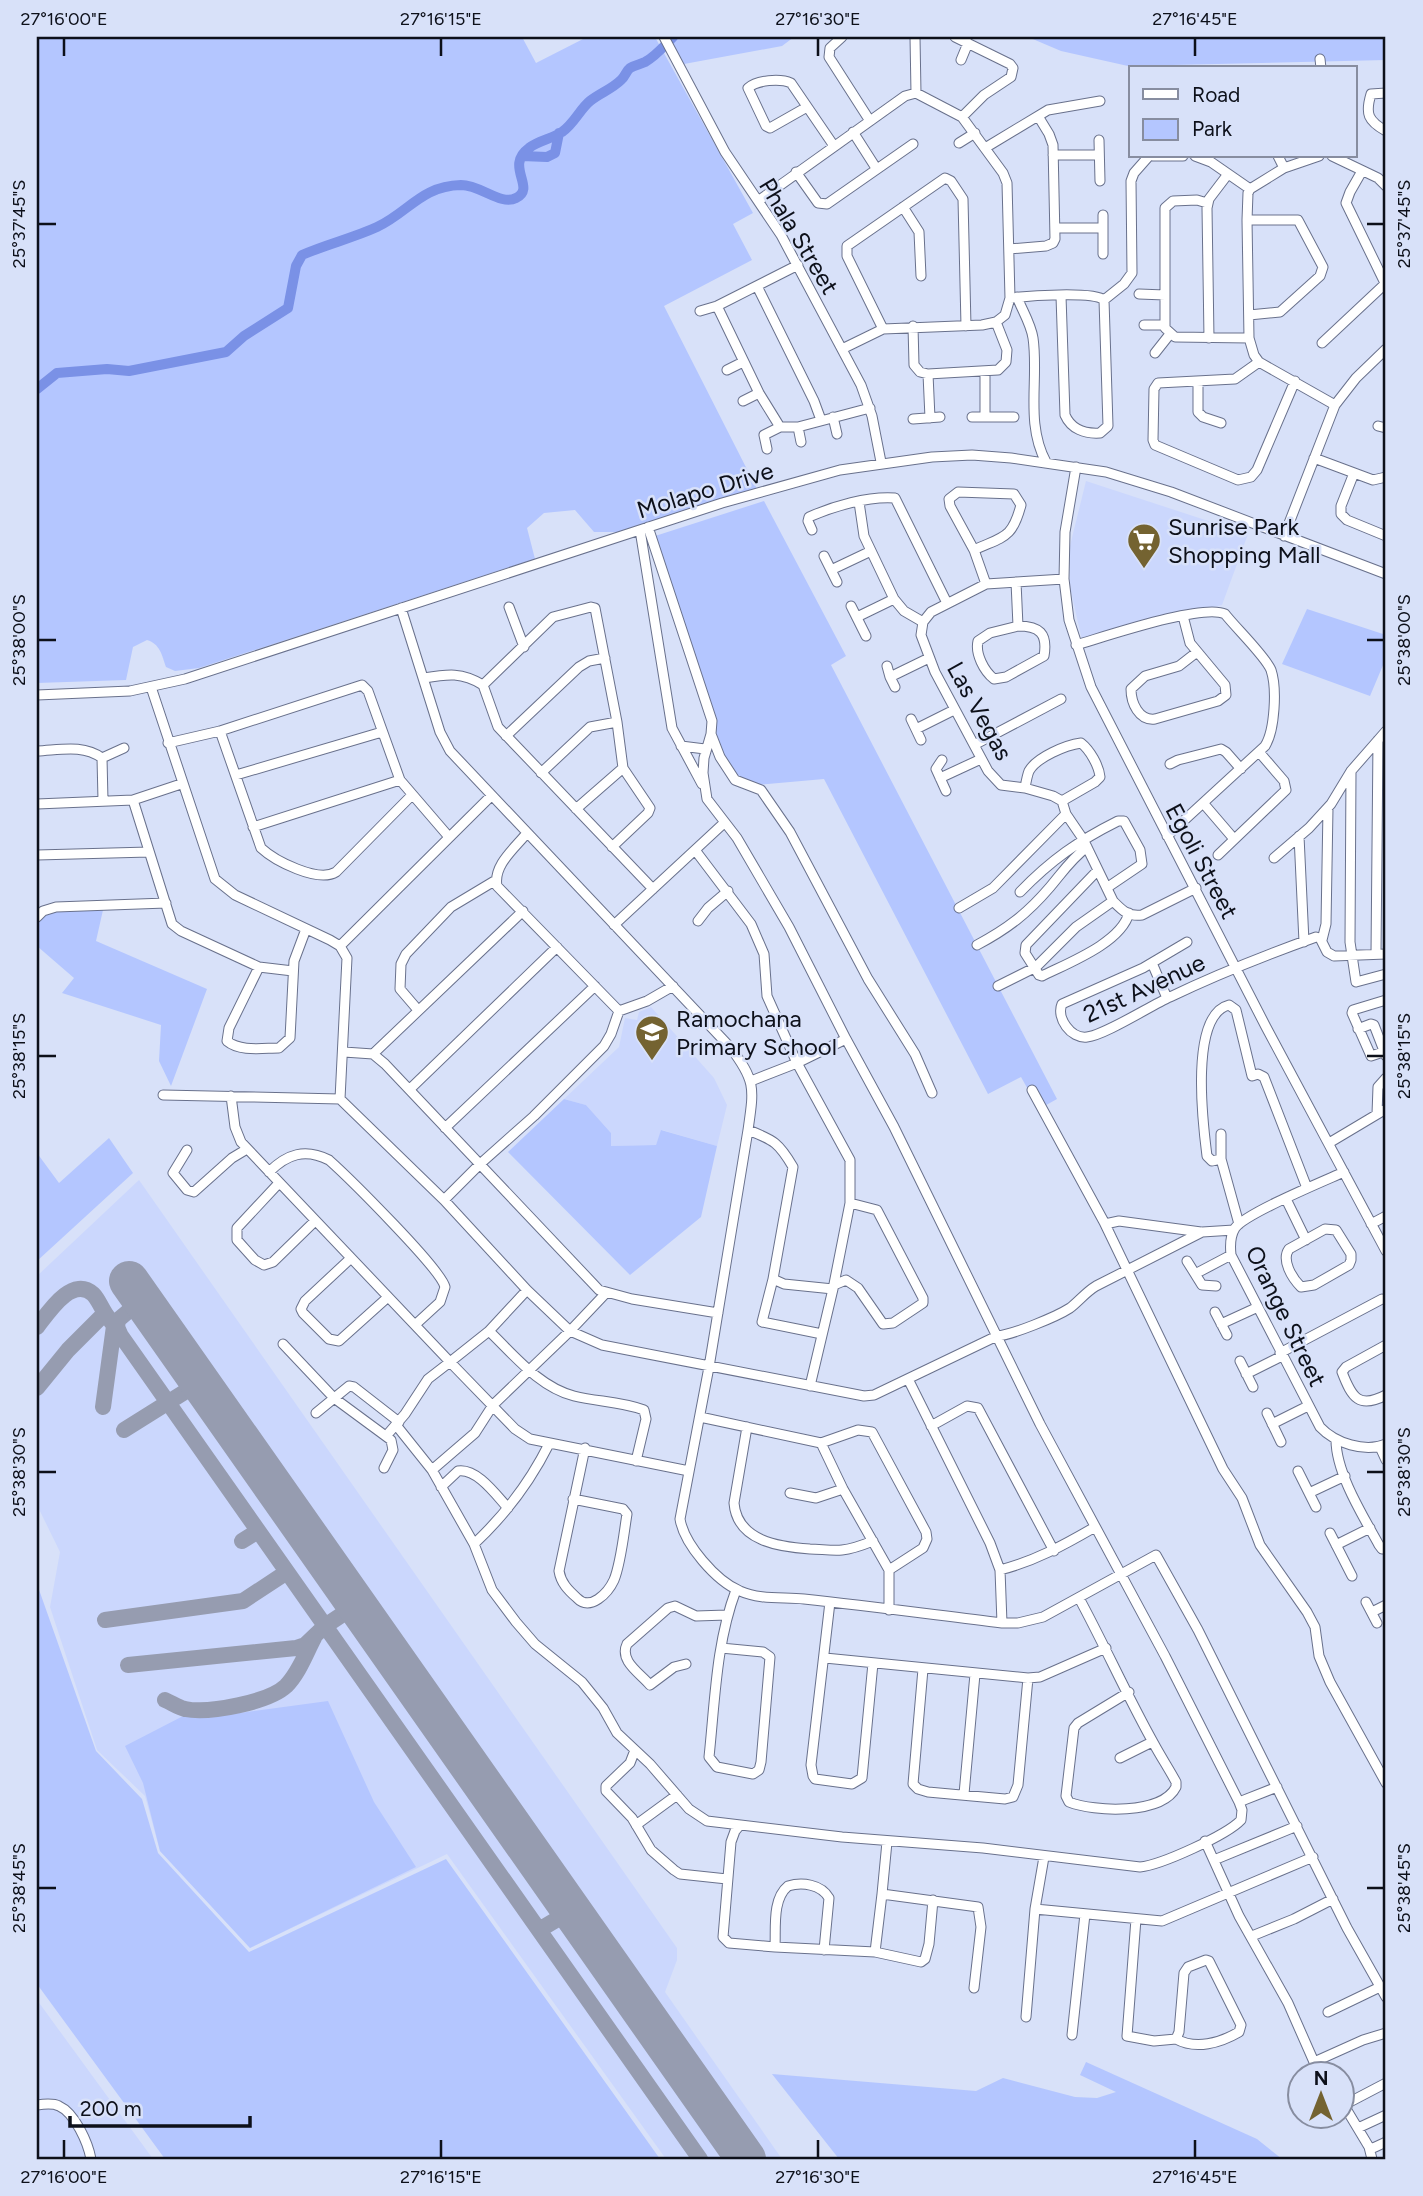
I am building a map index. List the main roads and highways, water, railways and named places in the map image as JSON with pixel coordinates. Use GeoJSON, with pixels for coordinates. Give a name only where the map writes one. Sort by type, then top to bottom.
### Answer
{"type":"FeatureCollection","features":[{"type":"Feature","properties":{"kind":"waterway"},"geometry":{"type":"LineString","coordinates":[[37,389],[57,373],[107,369],[129,371],[226,352],[244,336],[288,308],[296,266],[302,255],[377,227],[436,190],[461,185],[504,199],[516,198],[522,194],[523,188],[519,169],[522,155],[533,145],[566,129],[590,101],[622,79],[630,68],[653,57],[673,37]]}},
{"type":"Feature","properties":{"kind":"waterway"},"geometry":{"type":"LineString","coordinates":[[522,156],[547,157],[555,153],[559,133]]}},
{"type":"Feature","properties":{"kind":"place","name":"Sunrise Park Shopping Mall"},"geometry":{"type":"Point","coordinates":[1144,570]}},
{"type":"Feature","properties":{"kind":"place","name":"Ramochana Primary School"},"geometry":{"type":"Point","coordinates":[652,1062]}}]}
